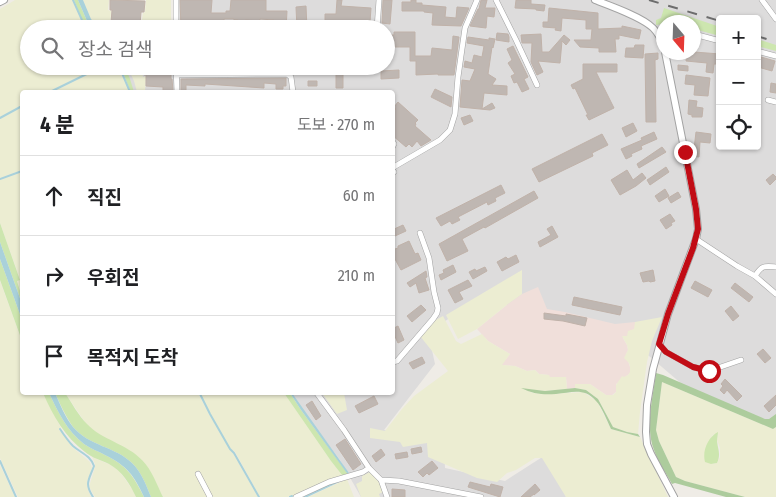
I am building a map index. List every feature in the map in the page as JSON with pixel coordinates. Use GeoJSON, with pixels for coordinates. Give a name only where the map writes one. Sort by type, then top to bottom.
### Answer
{"type":"FeatureCollection","features":[{"type":"Feature","properties":{"kind":"street"},"geometry":{"type":"LineString","coordinates":[[0,2],[4,0]]}},
{"type":"Feature","properties":{"kind":"street"},"geometry":{"type":"LineString","coordinates":[[176,0],[176,20]]}},
{"type":"Feature","properties":{"kind":"street"},"geometry":{"type":"LineString","coordinates":[[378,20],[379,0]]}},
{"type":"Feature","properties":{"kind":"street"},"geometry":{"type":"LineString","coordinates":[[395,170],[440,140],[450,130],[455,114],[465,28],[477,0]]}},
{"type":"Feature","properties":{"kind":"street"},"geometry":{"type":"LineString","coordinates":[[496,0],[537,85]]}},
{"type":"Feature","properties":{"kind":"street"},"geometry":{"type":"LineString","coordinates":[[595,0],[612,6],[656,29]]}},
{"type":"Feature","properties":{"kind":"street"},"geometry":{"type":"LineString","coordinates":[[762,0],[776,19]]}},
{"type":"Feature","properties":{"kind":"street"},"geometry":{"type":"LineString","coordinates":[[701,36],[716,40]]}},
{"type":"Feature","properties":{"kind":"street"},"geometry":{"type":"LineString","coordinates":[[761,52],[776,56]]}},
{"type":"Feature","properties":{"kind":"street"},"geometry":{"type":"LineString","coordinates":[[668,60],[696,209],[698,229],[659,344],[647,405],[647,444],[674,497]]}},
{"type":"Feature","properties":{"kind":"street"},"geometry":{"type":"LineString","coordinates":[[176,75],[177,90]]}},
{"type":"Feature","properties":{"kind":"street"},"geometry":{"type":"LineString","coordinates":[[288,75],[291,77],[293,90]]}},
{"type":"Feature","properties":{"kind":"street"},"geometry":{"type":"LineString","coordinates":[[768,100],[776,102]]}},
{"type":"Feature","properties":{"kind":"street"},"geometry":{"type":"LineString","coordinates":[[395,361],[433,319],[438,308],[429,258],[420,233]]}},
{"type":"Feature","properties":{"kind":"street"},"geometry":{"type":"LineString","coordinates":[[696,239],[755,276],[776,294]]}},
{"type":"Feature","properties":{"kind":"street"},"geometry":{"type":"LineString","coordinates":[[755,276],[760,268],[764,266],[776,267]]}},
{"type":"Feature","properties":{"kind":"street"},"geometry":{"type":"LineString","coordinates":[[659,344],[666,352],[693,367],[709,371],[741,360]]}},
{"type":"Feature","properties":{"kind":"street"},"geometry":{"type":"LineString","coordinates":[[318,395],[369,468],[381,480],[387,497]]}},
{"type":"Feature","properties":{"kind":"street"},"geometry":{"type":"LineString","coordinates":[[296,497],[330,482],[363,472],[369,468]]}},
{"type":"Feature","properties":{"kind":"street"},"geometry":{"type":"LineString","coordinates":[[198,474],[210,497]]}},
{"type":"Feature","properties":{"kind":"street"},"geometry":{"type":"LineString","coordinates":[[381,480],[399,481],[481,497]]}},
{"type":"Feature","properties":{"kind":"shaded area"},"geometry":{"type":"Polygon","coordinates":[[[173,0],[776,0],[776,425],[683,385],[628,338],[481,298],[428,332],[435,364],[384,430],[444,447],[445,468],[505,481],[547,454],[566,497],[361,497],[340,460],[291,395],[395,395],[395,90],[128,90],[126,75],[395,75],[395,20],[173,20],[173,0]]]}},
{"type":"Feature","properties":{"kind":"shaded area"},"geometry":{"type":"Polygon","coordinates":[[[538,287],[547,309],[615,324],[635,322],[635,329],[627,336],[623,336],[628,350],[626,355],[630,373],[616,384],[616,392],[612,395],[606,395],[590,384],[575,384],[575,388],[567,389],[566,377],[549,377],[549,375],[539,374],[535,370],[527,371],[515,366],[501,365],[510,354],[488,341],[477,329],[522,294],[538,287]]]}},
{"type":"Feature","properties":{"kind":"green space"},"geometry":{"type":"Polygon","coordinates":[[[15,0],[72,0],[82,20],[20,20],[20,75],[83,75],[52,90],[20,90],[20,106],[0,117],[0,9],[15,0]]]}},
{"type":"Feature","properties":{"kind":"green space"},"geometry":{"type":"Polygon","coordinates":[[[74,0],[78,0],[87,20],[83,20],[74,0]]]}},
{"type":"Feature","properties":{"kind":"green space"},"geometry":{"type":"Polygon","coordinates":[[[83,0],[109,0],[108,10],[111,11],[110,20],[91,19],[83,0]]]}},
{"type":"Feature","properties":{"kind":"green space"},"geometry":{"type":"Polygon","coordinates":[[[146,0],[171,0],[171,20],[142,20],[146,0]]]}},
{"type":"Feature","properties":{"kind":"green space"},"geometry":{"type":"Polygon","coordinates":[[[664,8],[685,15],[662,15],[664,8]]]}},
{"type":"Feature","properties":{"kind":"green space"},"geometry":{"type":"Polygon","coordinates":[[[701,21],[716,26],[716,35],[701,31],[701,21]]]}},
{"type":"Feature","properties":{"kind":"green space"},"geometry":{"type":"Polygon","coordinates":[[[761,40],[776,45],[776,51],[761,47],[761,40]]]}},
{"type":"Feature","properties":{"kind":"green space"},"geometry":{"type":"Polygon","coordinates":[[[87,75],[122,75],[128,90],[56,90],[87,75]]]}},
{"type":"Feature","properties":{"kind":"green space"},"geometry":{"type":"Polygon","coordinates":[[[124,75],[128,75],[133,90],[130,90],[124,75]]]}},
{"type":"Feature","properties":{"kind":"green space"},"geometry":{"type":"Polygon","coordinates":[[[131,75],[146,76],[145,90],[136,90],[131,75]]]}},
{"type":"Feature","properties":{"kind":"green space"},"geometry":{"type":"Polygon","coordinates":[[[20,108],[20,171],[0,178],[0,119],[20,108]]]}},
{"type":"Feature","properties":{"kind":"green space"},"geometry":{"type":"Polygon","coordinates":[[[20,173],[20,279],[0,223],[0,180],[20,173]]]}},
{"type":"Feature","properties":{"kind":"green space"},"geometry":{"type":"Polygon","coordinates":[[[0,223],[20,280],[17,281],[20,298],[0,242],[0,223]]]}},
{"type":"Feature","properties":{"kind":"green space"},"geometry":{"type":"Polygon","coordinates":[[[0,259],[20,314],[20,335],[0,280],[0,259]]]}},
{"type":"Feature","properties":{"kind":"green space"},"geometry":{"type":"Polygon","coordinates":[[[522,270],[522,294],[477,329],[458,339],[446,315],[522,270]]]}},
{"type":"Feature","properties":{"kind":"green space"},"geometry":{"type":"Polygon","coordinates":[[[0,281],[20,336],[20,395],[44,395],[61,428],[59,430],[72,447],[90,462],[92,468],[87,487],[91,497],[18,497],[0,458],[0,281]]]}},
{"type":"Feature","properties":{"kind":"green space"},"geometry":{"type":"Polygon","coordinates":[[[443,316],[456,341],[461,344],[482,334],[488,341],[510,354],[502,365],[515,366],[527,371],[535,370],[539,374],[549,375],[550,377],[566,377],[567,389],[545,391],[524,389],[533,393],[547,394],[583,392],[597,401],[611,429],[640,437],[668,497],[566,497],[542,458],[535,458],[516,470],[507,473],[497,482],[477,478],[428,457],[427,443],[403,447],[400,442],[370,438],[370,428],[385,431],[414,396],[448,371],[420,336],[432,322],[443,316]]]}},
{"type":"Feature","properties":{"kind":"green space"},"geometry":{"type":"Polygon","coordinates":[[[662,317],[652,341],[647,362],[638,434],[613,427],[598,399],[586,390],[575,388],[575,384],[590,384],[606,395],[613,395],[616,392],[616,385],[622,376],[628,375],[630,372],[629,363],[624,358],[628,350],[627,345],[622,336],[627,336],[628,331],[634,329],[635,322],[662,317]]]}},
{"type":"Feature","properties":{"kind":"green space"},"geometry":{"type":"Polygon","coordinates":[[[656,373],[765,419],[769,419],[776,414],[776,427],[773,429],[662,382],[656,430],[659,441],[676,477],[745,497],[726,497],[675,483],[672,484],[658,459],[651,441],[650,412],[656,373]]]}},
{"type":"Feature","properties":{"kind":"green space"},"geometry":{"type":"Polygon","coordinates":[[[662,382],[773,429],[776,427],[776,497],[745,497],[676,477],[659,441],[656,430],[662,382]],[[718,433],[713,435],[706,447],[711,464],[717,463],[720,457],[720,448],[717,440],[718,433]]]}},
{"type":"Feature","properties":{"kind":"green space"},"geometry":{"type":"Polygon","coordinates":[[[521,388],[545,391],[575,388],[586,390],[598,399],[613,427],[638,434],[640,437],[611,429],[598,404],[587,394],[577,392],[542,394],[521,388]]]}},
{"type":"Feature","properties":{"kind":"green space"},"geometry":{"type":"Polygon","coordinates":[[[44,395],[50,395],[64,421],[78,439],[124,467],[133,477],[144,497],[136,497],[118,470],[88,454],[71,440],[51,410],[44,395]]]}},
{"type":"Feature","properties":{"kind":"green space"},"geometry":{"type":"Polygon","coordinates":[[[56,395],[66,395],[87,424],[142,460],[146,464],[163,497],[151,497],[143,479],[132,463],[118,453],[94,443],[79,433],[70,423],[56,395]]]}},
{"type":"Feature","properties":{"kind":"green space"},"geometry":{"type":"Polygon","coordinates":[[[66,395],[199,395],[258,497],[212,497],[199,472],[196,473],[209,497],[163,497],[150,471],[141,459],[132,452],[101,436],[87,425],[66,395]]]}},
{"type":"Feature","properties":{"kind":"green space"},"geometry":{"type":"Polygon","coordinates":[[[201,395],[285,395],[342,475],[293,497],[292,495],[288,497],[260,497],[235,452],[230,448],[201,395]]]}},
{"type":"Feature","properties":{"kind":"green space"},"geometry":{"type":"Polygon","coordinates":[[[285,395],[291,395],[348,474],[342,475],[285,395]]]}},
{"type":"Feature","properties":{"kind":"green space"},"geometry":{"type":"Polygon","coordinates":[[[323,395],[344,395],[347,410],[337,414],[323,395]]]}},
{"type":"Feature","properties":{"kind":"green space"},"geometry":{"type":"Polygon","coordinates":[[[718,432],[719,457],[717,463],[711,464],[705,462],[705,449],[711,437],[718,432]]]}},
{"type":"Feature","properties":{"kind":"green space"},"geometry":{"type":"Polygon","coordinates":[[[92,457],[111,465],[120,472],[136,497],[95,497],[89,487],[95,467],[92,457]]]}},
{"type":"Feature","properties":{"kind":"green space"},"geometry":{"type":"Polygon","coordinates":[[[0,465],[15,497],[0,497],[0,465]]]}},
{"type":"Feature","properties":{"kind":"green space"},"geometry":{"type":"Polygon","coordinates":[[[370,472],[379,482],[383,492],[379,494],[380,497],[361,497],[356,484],[362,481],[362,476],[370,472]]]}},
{"type":"Feature","properties":{"kind":"green space"},"geometry":{"type":"Polygon","coordinates":[[[347,479],[354,497],[308,497],[347,479]]]}},
{"type":"Feature","properties":{"kind":"water"},"geometry":{"type":"Polygon","coordinates":[[[78,0],[83,0],[92,20],[87,20],[78,0]]]}},
{"type":"Feature","properties":{"kind":"water"},"geometry":{"type":"Polygon","coordinates":[[[0,242],[20,298],[20,314],[0,259],[0,242]]]}},
{"type":"Feature","properties":{"kind":"water"},"geometry":{"type":"Polygon","coordinates":[[[50,395],[56,395],[68,419],[79,433],[94,443],[118,453],[132,463],[141,475],[151,497],[144,497],[133,477],[124,467],[78,439],[50,395]]]}},
{"type":"Feature","properties":{"kind":"water"},"geometry":{"type":"Polygon","coordinates":[[[291,395],[293,395],[348,474],[346,472],[291,395]]]}},
{"type":"Feature","properties":{"kind":"building"},"geometry":{"type":"Polygon","coordinates":[[[110,0],[145,1],[144,12],[141,12],[140,20],[111,20],[112,10],[110,10],[110,0]]]}},
{"type":"Feature","properties":{"kind":"building"},"geometry":{"type":"Polygon","coordinates":[[[180,0],[212,0],[211,13],[226,13],[226,11],[230,11],[231,0],[266,0],[266,11],[287,11],[286,20],[181,20],[180,0]]]}},
{"type":"Feature","properties":{"kind":"building"},"geometry":{"type":"Polygon","coordinates":[[[337,0],[342,0],[341,6],[371,8],[370,20],[325,20],[325,14],[336,14],[337,0]]]}},
{"type":"Feature","properties":{"kind":"building"},"geometry":{"type":"Polygon","coordinates":[[[383,0],[392,0],[390,20],[382,20],[383,0]]]}},
{"type":"Feature","properties":{"kind":"building"},"geometry":{"type":"Polygon","coordinates":[[[411,0],[416,0],[416,3],[422,3],[422,5],[446,7],[445,17],[456,18],[457,7],[469,8],[461,26],[432,25],[433,13],[402,11],[402,2],[411,2],[411,0]]]}},
{"type":"Feature","properties":{"kind":"building"},"geometry":{"type":"Polygon","coordinates":[[[481,0],[487,0],[485,8],[495,8],[494,17],[487,16],[486,28],[470,26],[479,9],[481,0]]]}},
{"type":"Feature","properties":{"kind":"building"},"geometry":{"type":"Polygon","coordinates":[[[516,0],[531,0],[531,4],[545,5],[544,11],[515,8],[516,0]]]}},
{"type":"Feature","properties":{"kind":"building"},"geometry":{"type":"Polygon","coordinates":[[[306,6],[307,20],[297,20],[296,7],[306,6]]]}},
{"type":"Feature","properties":{"kind":"building"},"geometry":{"type":"Polygon","coordinates":[[[549,8],[598,13],[598,29],[622,28],[622,26],[641,30],[639,39],[619,35],[619,39],[615,39],[616,52],[599,52],[599,48],[580,47],[574,40],[591,40],[592,29],[586,29],[586,20],[562,18],[561,31],[555,30],[556,28],[543,27],[543,22],[548,22],[549,8]]]}},
{"type":"Feature","properties":{"kind":"building"},"geometry":{"type":"Polygon","coordinates":[[[395,32],[415,32],[415,56],[431,56],[432,48],[452,50],[453,36],[459,37],[454,75],[416,75],[416,61],[410,61],[410,47],[395,47],[395,32]]]}},
{"type":"Feature","properties":{"kind":"building"},"geometry":{"type":"Polygon","coordinates":[[[497,33],[508,34],[509,42],[496,40],[497,33]]]}},
{"type":"Feature","properties":{"kind":"building"},"geometry":{"type":"Polygon","coordinates":[[[541,34],[542,52],[549,52],[564,35],[570,40],[566,45],[562,41],[560,63],[538,61],[543,72],[537,75],[531,62],[532,43],[522,43],[521,35],[541,34]]]}},
{"type":"Feature","properties":{"kind":"building"},"geometry":{"type":"Polygon","coordinates":[[[468,37],[495,39],[488,74],[496,79],[492,85],[507,86],[507,95],[484,93],[482,109],[492,103],[495,108],[490,110],[460,107],[462,80],[470,81],[475,69],[464,67],[465,61],[472,63],[474,55],[482,57],[484,46],[467,43],[468,37]]]}},
{"type":"Feature","properties":{"kind":"building"},"geometry":{"type":"Polygon","coordinates":[[[635,45],[644,45],[643,58],[625,57],[626,48],[634,48],[635,45]]]}},
{"type":"Feature","properties":{"kind":"building"},"geometry":{"type":"Polygon","coordinates":[[[513,46],[528,77],[524,79],[529,89],[522,92],[517,82],[514,83],[511,76],[515,74],[508,63],[512,60],[507,49],[513,46]]]}},
{"type":"Feature","properties":{"kind":"building"},"geometry":{"type":"Polygon","coordinates":[[[656,53],[656,122],[646,122],[645,54],[656,53]]]}},
{"type":"Feature","properties":{"kind":"building"},"geometry":{"type":"Polygon","coordinates":[[[701,53],[716,54],[716,64],[714,64],[713,73],[706,72],[707,63],[686,61],[701,60],[701,53]]]}},
{"type":"Feature","properties":{"kind":"building"},"geometry":{"type":"Polygon","coordinates":[[[761,57],[775,61],[772,71],[761,68],[761,57]]]}},
{"type":"Feature","properties":{"kind":"building"},"geometry":{"type":"Polygon","coordinates":[[[583,64],[617,64],[617,72],[596,72],[614,108],[589,120],[575,88],[573,89],[571,85],[583,79],[583,64]]]}},
{"type":"Feature","properties":{"kind":"building"},"geometry":{"type":"Polygon","coordinates":[[[678,65],[688,66],[688,71],[678,70],[678,65]]]}},
{"type":"Feature","properties":{"kind":"building"},"geometry":{"type":"Polygon","coordinates":[[[395,70],[399,70],[399,78],[381,79],[381,75],[395,75],[395,70]]]}},
{"type":"Feature","properties":{"kind":"building"},"geometry":{"type":"Polygon","coordinates":[[[146,75],[171,75],[173,90],[163,90],[163,87],[146,86],[146,75]]]}},
{"type":"Feature","properties":{"kind":"building"},"geometry":{"type":"Polygon","coordinates":[[[336,75],[343,75],[343,88],[336,88],[336,75]]]}},
{"type":"Feature","properties":{"kind":"building"},"geometry":{"type":"Polygon","coordinates":[[[686,75],[710,78],[708,96],[694,95],[695,85],[685,84],[686,75]]]}},
{"type":"Feature","properties":{"kind":"building"},"geometry":{"type":"Polygon","coordinates":[[[286,78],[286,86],[283,86],[283,89],[276,89],[276,84],[264,83],[264,88],[205,84],[205,86],[186,85],[186,90],[181,90],[181,79],[286,78]]]}},
{"type":"Feature","properties":{"kind":"building"},"geometry":{"type":"Polygon","coordinates":[[[308,81],[317,81],[317,86],[308,86],[308,81]]]}},
{"type":"Feature","properties":{"kind":"building"},"geometry":{"type":"Polygon","coordinates":[[[771,83],[776,84],[776,93],[770,92],[771,83]]]}},
{"type":"Feature","properties":{"kind":"building"},"geometry":{"type":"Polygon","coordinates":[[[435,89],[452,97],[451,107],[431,97],[435,89]]]}},
{"type":"Feature","properties":{"kind":"building"},"geometry":{"type":"Polygon","coordinates":[[[689,100],[697,101],[696,107],[703,108],[702,117],[692,117],[692,115],[688,114],[689,100]]]}},
{"type":"Feature","properties":{"kind":"building"},"geometry":{"type":"Polygon","coordinates":[[[398,102],[418,120],[415,126],[431,140],[421,146],[417,141],[412,147],[409,144],[406,147],[395,138],[395,106],[398,102]]]}},
{"type":"Feature","properties":{"kind":"building"},"geometry":{"type":"Polygon","coordinates":[[[470,115],[473,121],[464,125],[461,118],[470,115]]]}},
{"type":"Feature","properties":{"kind":"building"},"geometry":{"type":"Polygon","coordinates":[[[633,123],[637,131],[626,137],[622,128],[633,123]]]}},
{"type":"Feature","properties":{"kind":"building"},"geometry":{"type":"Polygon","coordinates":[[[654,132],[657,139],[641,146],[642,149],[631,154],[632,156],[626,159],[621,149],[642,140],[641,138],[654,132]]]}},
{"type":"Feature","properties":{"kind":"building"},"geometry":{"type":"Polygon","coordinates":[[[696,132],[711,134],[710,143],[700,142],[699,157],[691,156],[691,149],[694,149],[696,132]]]}},
{"type":"Feature","properties":{"kind":"building"},"geometry":{"type":"Polygon","coordinates":[[[602,134],[608,145],[592,153],[593,156],[539,182],[532,169],[602,134]]]}},
{"type":"Feature","properties":{"kind":"building"},"geometry":{"type":"Polygon","coordinates":[[[662,147],[666,152],[639,168],[637,164],[662,147]]]}},
{"type":"Feature","properties":{"kind":"building"},"geometry":{"type":"Polygon","coordinates":[[[666,167],[669,172],[650,185],[647,180],[666,167]]]}},
{"type":"Feature","properties":{"kind":"building"},"geometry":{"type":"Polygon","coordinates":[[[627,170],[633,180],[642,173],[646,178],[620,195],[611,180],[627,170]]]}},
{"type":"Feature","properties":{"kind":"building"},"geometry":{"type":"Polygon","coordinates":[[[773,174],[776,179],[770,185],[766,180],[773,174]]]}},
{"type":"Feature","properties":{"kind":"building"},"geometry":{"type":"Polygon","coordinates":[[[501,185],[505,193],[495,198],[496,201],[488,205],[487,202],[458,217],[460,220],[452,224],[450,221],[441,226],[436,218],[501,185]]]}},
{"type":"Feature","properties":{"kind":"building"},"geometry":{"type":"Polygon","coordinates":[[[665,189],[669,196],[659,202],[655,196],[665,189]]]}},
{"type":"Feature","properties":{"kind":"building"},"geometry":{"type":"Polygon","coordinates":[[[534,191],[538,198],[462,239],[468,251],[447,261],[439,244],[534,191]]]}},
{"type":"Feature","properties":{"kind":"building"},"geometry":{"type":"Polygon","coordinates":[[[678,192],[681,197],[671,203],[668,198],[678,192]]]}},
{"type":"Feature","properties":{"kind":"building"},"geometry":{"type":"Polygon","coordinates":[[[670,214],[675,221],[666,229],[660,220],[670,214]]]}},
{"type":"Feature","properties":{"kind":"building"},"geometry":{"type":"Polygon","coordinates":[[[403,225],[406,231],[395,236],[395,229],[403,225]]]}},
{"type":"Feature","properties":{"kind":"building"},"geometry":{"type":"Polygon","coordinates":[[[552,226],[558,237],[540,247],[538,242],[551,235],[547,229],[552,226]]]}},
{"type":"Feature","properties":{"kind":"building"},"geometry":{"type":"Polygon","coordinates":[[[409,241],[415,254],[418,253],[421,260],[401,270],[395,259],[395,249],[409,241]]]}},
{"type":"Feature","properties":{"kind":"building"},"geometry":{"type":"Polygon","coordinates":[[[516,255],[519,262],[502,271],[497,262],[506,257],[508,259],[516,255]]]}},
{"type":"Feature","properties":{"kind":"building"},"geometry":{"type":"Polygon","coordinates":[[[453,265],[456,272],[441,280],[439,275],[444,273],[443,270],[453,265]]]}},
{"type":"Feature","properties":{"kind":"building"},"geometry":{"type":"Polygon","coordinates":[[[485,267],[487,271],[473,279],[469,272],[485,267]]]}},
{"type":"Feature","properties":{"kind":"building"},"geometry":{"type":"Polygon","coordinates":[[[653,270],[655,281],[643,282],[640,273],[653,270]]]}},
{"type":"Feature","properties":{"kind":"building"},"geometry":{"type":"Polygon","coordinates":[[[426,271],[427,277],[425,278],[429,290],[419,293],[416,283],[410,287],[407,283],[426,271]]]}},
{"type":"Feature","properties":{"kind":"building"},"geometry":{"type":"Polygon","coordinates":[[[468,280],[472,286],[459,292],[463,299],[455,303],[448,290],[468,280]]]}},
{"type":"Feature","properties":{"kind":"building"},"geometry":{"type":"Polygon","coordinates":[[[695,281],[712,290],[708,297],[691,288],[695,281]]]}},
{"type":"Feature","properties":{"kind":"building"},"geometry":{"type":"Polygon","coordinates":[[[735,283],[753,297],[749,302],[731,288],[735,283]]]}},
{"type":"Feature","properties":{"kind":"building"},"geometry":{"type":"Polygon","coordinates":[[[574,297],[622,307],[620,315],[572,305],[574,297]]]}},
{"type":"Feature","properties":{"kind":"building"},"geometry":{"type":"Polygon","coordinates":[[[421,305],[426,310],[412,322],[407,316],[421,305]]]}},
{"type":"Feature","properties":{"kind":"building"},"geometry":{"type":"Polygon","coordinates":[[[731,306],[739,316],[733,321],[725,311],[731,306]]]}},
{"type":"Feature","properties":{"kind":"building"},"geometry":{"type":"Polygon","coordinates":[[[544,313],[566,316],[566,314],[587,318],[585,326],[544,319],[544,313]]]}},
{"type":"Feature","properties":{"kind":"building"},"geometry":{"type":"Polygon","coordinates":[[[398,326],[404,340],[398,343],[395,336],[395,328],[398,326]]]}},
{"type":"Feature","properties":{"kind":"building"},"geometry":{"type":"Polygon","coordinates":[[[763,349],[771,358],[765,363],[757,354],[763,349]]]}},
{"type":"Feature","properties":{"kind":"building"},"geometry":{"type":"Polygon","coordinates":[[[422,357],[425,363],[413,369],[409,363],[422,357]]]}},
{"type":"Feature","properties":{"kind":"building"},"geometry":{"type":"Polygon","coordinates":[[[725,379],[742,396],[737,401],[727,390],[724,394],[720,390],[723,386],[721,384],[725,379]]]}},
{"type":"Feature","properties":{"kind":"building"},"geometry":{"type":"Polygon","coordinates":[[[776,395],[776,405],[769,412],[764,406],[776,395]]]}},
{"type":"Feature","properties":{"kind":"building"},"geometry":{"type":"Polygon","coordinates":[[[374,396],[378,404],[359,413],[355,406],[374,396]]]}},
{"type":"Feature","properties":{"kind":"building"},"geometry":{"type":"Polygon","coordinates":[[[312,401],[321,416],[316,420],[306,405],[312,401]]]}},
{"type":"Feature","properties":{"kind":"building"},"geometry":{"type":"Polygon","coordinates":[[[345,439],[361,464],[353,470],[336,445],[345,439]]]}},
{"type":"Feature","properties":{"kind":"building"},"geometry":{"type":"Polygon","coordinates":[[[421,447],[422,452],[412,454],[411,449],[421,447]]]}},
{"type":"Feature","properties":{"kind":"building"},"geometry":{"type":"Polygon","coordinates":[[[381,449],[385,455],[376,462],[372,456],[381,449]]]}},
{"type":"Feature","properties":{"kind":"building"},"geometry":{"type":"Polygon","coordinates":[[[407,452],[408,457],[396,459],[395,454],[407,452]]]}},
{"type":"Feature","properties":{"kind":"building"},"geometry":{"type":"Polygon","coordinates":[[[432,461],[438,468],[423,477],[418,472],[432,461]]]}},
{"type":"Feature","properties":{"kind":"building"},"geometry":{"type":"Polygon","coordinates":[[[470,482],[490,487],[491,484],[503,487],[500,497],[468,487],[470,482]]]}},
{"type":"Feature","properties":{"kind":"building"},"geometry":{"type":"Polygon","coordinates":[[[535,484],[540,490],[530,497],[521,497],[535,484]]]}},
{"type":"Feature","properties":{"kind":"building"},"geometry":{"type":"Polygon","coordinates":[[[392,489],[405,490],[405,497],[392,497],[392,489]]]}},
{"type":"Feature","properties":{"kind":"waterway"},"geometry":{"type":"LineString","coordinates":[[73,0],[82,20]]}},
{"type":"Feature","properties":{"kind":"waterway"},"geometry":{"type":"LineString","coordinates":[[54,90],[85,75]]}},
{"type":"Feature","properties":{"kind":"waterway"},"geometry":{"type":"LineString","coordinates":[[123,75],[129,90]]}},
{"type":"Feature","properties":{"kind":"waterway"},"geometry":{"type":"LineString","coordinates":[[0,118],[20,107]]}},
{"type":"Feature","properties":{"kind":"waterway"},"geometry":{"type":"LineString","coordinates":[[0,179],[20,172]]}},
{"type":"Feature","properties":{"kind":"waterway"},"geometry":{"type":"LineString","coordinates":[[200,395],[259,497]]}},
{"type":"Feature","properties":{"kind":"waterway"},"geometry":{"type":"LineString","coordinates":[[60,429],[73,446],[93,463],[94,466],[88,485],[93,497]]}},
{"type":"Feature","properties":{"kind":"waterway"},"geometry":{"type":"LineString","coordinates":[[0,461],[16,497]]}},
{"type":"Feature","properties":{"kind":"waterway"},"geometry":{"type":"LineString","coordinates":[[305,497],[339,481]]}},
{"type":"Feature","properties":{"kind":"railway"},"geometry":{"type":"LineString","coordinates":[[649,0],[716,20]]}},
{"type":"Feature","properties":{"kind":"railway"},"geometry":{"type":"LineString","coordinates":[[761,37],[776,42]]}},
{"type":"Feature","properties":{"kind":"route"},"geometry":{"type":"LineString","coordinates":[[685,152],[698,229],[659,344],[666,352],[693,367],[709,371]]}}]}
